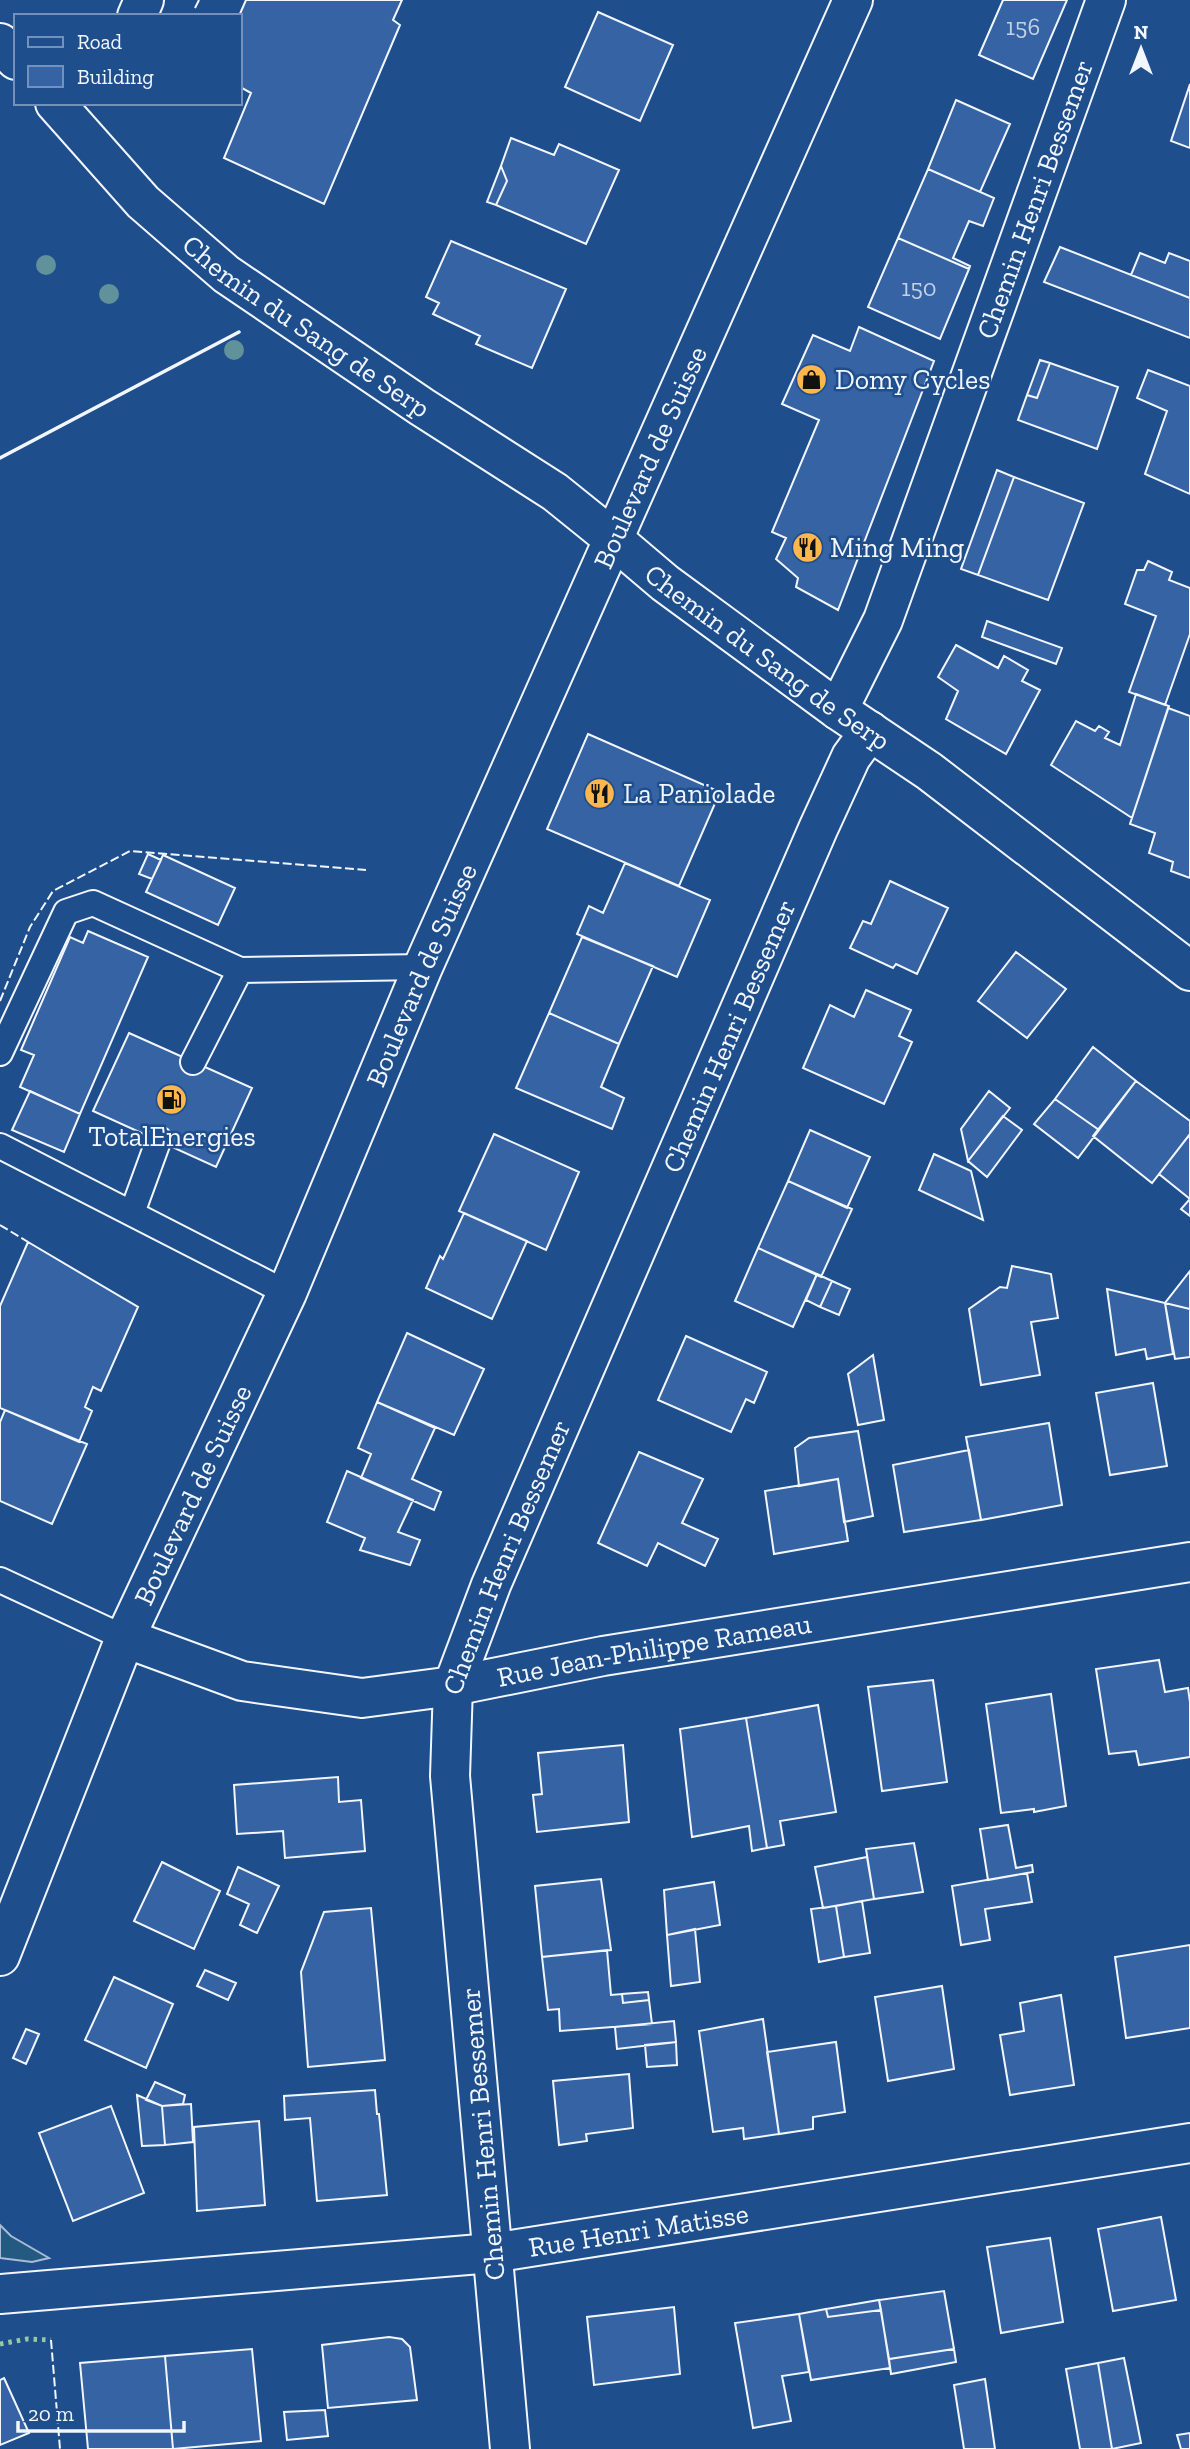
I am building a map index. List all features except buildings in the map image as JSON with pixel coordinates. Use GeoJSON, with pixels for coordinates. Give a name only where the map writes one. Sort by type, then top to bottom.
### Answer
{"type":"FeatureCollection","features":[{"type":"Feature","properties":{"kind":"street","name":"Boulevard de Suisse"},"geometry":{"type":"LineString","coordinates":[[1,1949],[125,1639],[287,1293],[423,967],[853,0]]}},
{"type":"Feature","properties":{"kind":"street","name":"Chemin Henri Bessemer"},"geometry":{"type":"LineString","coordinates":[[838,710],[883,620],[1107,0]]}},
{"type":"Feature","properties":{"kind":"street"},"geometry":{"type":"LineString","coordinates":[[0,43],[14,58]]}},
{"type":"Feature","properties":{"kind":"street","name":"Chemin du Sang de Serp"},"geometry":{"type":"LineString","coordinates":[[71,109],[143,202],[226,274],[422,407],[555,492],[665,583],[838,710],[929,771],[1190,971]]}},
{"type":"Feature","properties":{"kind":"street","name":"Chemin Henri Bessemer"},"geometry":{"type":"LineString","coordinates":[[510,2449],[450,1776],[453,1686],[496,1572],[807,855],[851,757],[870,731]]}},
{"type":"Feature","properties":{"kind":"street","name":"Rue Jean-Philippe Rameau"},"geometry":{"type":"LineString","coordinates":[[125,1639],[242,1681],[362,1698],[453,1686],[603,1656],[1190,1562]]}},
{"type":"Feature","properties":{"kind":"street","name":"Rue Henri Matisse"},"geometry":{"type":"LineString","coordinates":[[0,2294],[492,2253],[1190,2143]]}},
{"type":"Feature","properties":{"kind":"lane"},"geometry":{"type":"LineString","coordinates":[[0,1053],[66,912],[93,902],[240,970],[423,967]]}},
{"type":"Feature","properties":{"kind":"lane"},"geometry":{"type":"LineString","coordinates":[[193,1062],[240,970]]}},
{"type":"Feature","properties":{"kind":"lane"},"geometry":{"type":"LineString","coordinates":[[132,1213],[159,1139]]}},
{"type":"Feature","properties":{"kind":"lane"},"geometry":{"type":"LineString","coordinates":[[0,1146],[287,1293]]}},
{"type":"Feature","properties":{"kind":"lane"},"geometry":{"type":"LineString","coordinates":[[0,1580],[125,1639]]}},
{"type":"Feature","properties":{"kind":"shaded area"},"geometry":{"type":"Polygon","coordinates":[[[0,2225],[11,2236],[49,2258],[32,2262],[0,2258],[0,2225]]]}},
{"type":"Feature","properties":{"kind":"hedge"},"geometry":{"type":"LineString","coordinates":[[0,2344],[27,2339],[51,2340]]}},
{"type":"Feature","properties":{"kind":"fence"},"geometry":{"type":"LineString","coordinates":[[195,8],[199,0]]}},
{"type":"Feature","properties":{"kind":"fence"},"geometry":{"type":"LineString","coordinates":[[0,1001],[30,927],[53,891],[130,851],[366,870]]}},
{"type":"Feature","properties":{"kind":"fence"},"geometry":{"type":"LineString","coordinates":[[0,1225],[28,1242]]}},
{"type":"Feature","properties":{"kind":"fence"},"geometry":{"type":"LineString","coordinates":[[51,2340],[60,2449]]}},
{"type":"Feature","properties":{"kind":"wall"},"geometry":{"type":"LineString","coordinates":[[0,458],[239,332]]}},
{"type":"Feature","properties":{"kind":"place","name":"Domy Cycles"},"geometry":{"type":"Point","coordinates":[812,379]}},
{"type":"Feature","properties":{"kind":"place","name":"Ming Ming"},"geometry":{"type":"Point","coordinates":[807,547]}},
{"type":"Feature","properties":{"kind":"place","name":"La Paniolade"},"geometry":{"type":"Point","coordinates":[600,793]}},
{"type":"Feature","properties":{"kind":"place","name":"TotalEnergies"},"geometry":{"type":"Point","coordinates":[172,1099]}}]}
